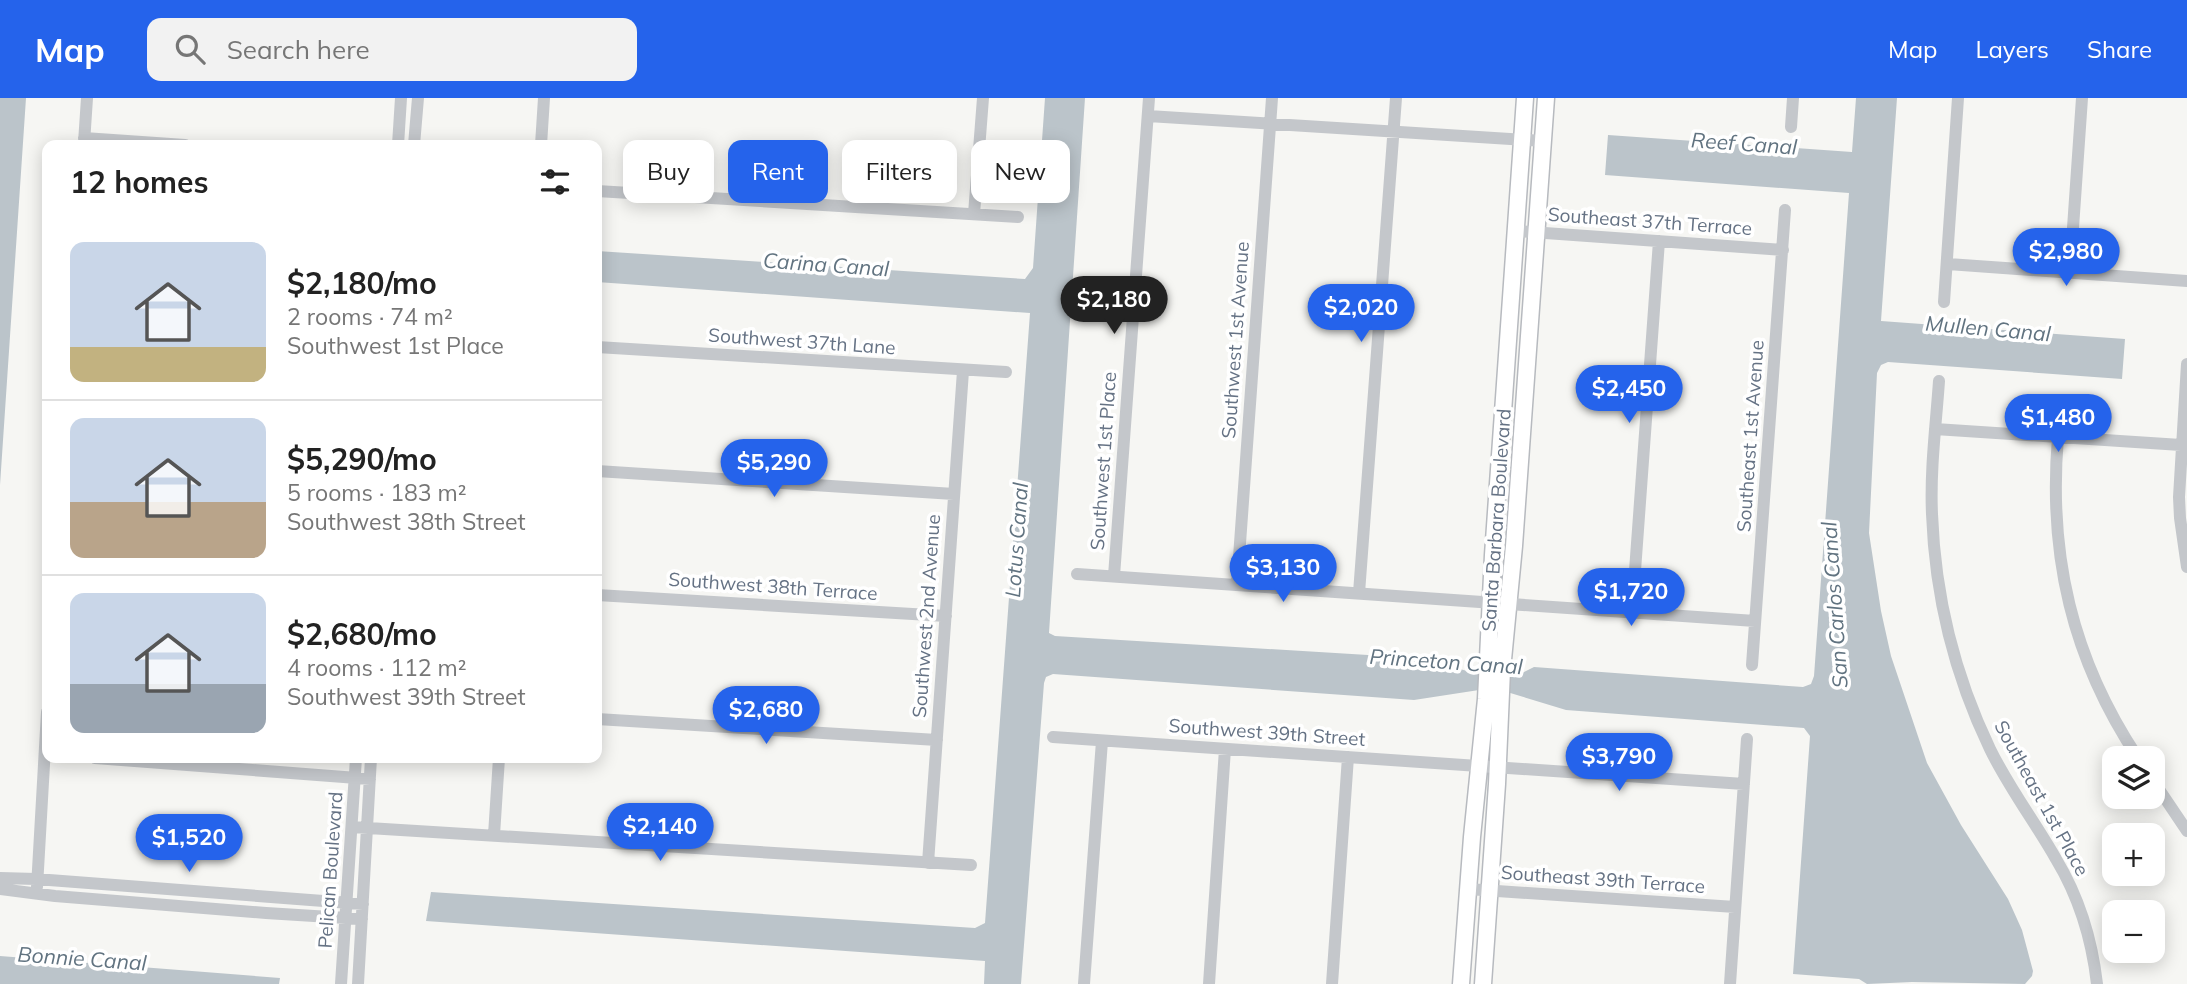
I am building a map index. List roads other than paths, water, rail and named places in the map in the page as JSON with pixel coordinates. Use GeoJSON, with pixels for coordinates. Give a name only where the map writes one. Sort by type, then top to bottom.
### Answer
{"type":"FeatureCollection","features":[{"type":"Feature","properties":{"kind":"main road","name":"Santa Barbara Boulevard"},"geometry":{"type":"LineString","coordinates":[[1483,984],[1497,768],[1493,700],[1495,670],[1490,602],[1525,98]]}},
{"type":"Feature","properties":{"kind":"main road","name":"Santa Barbara Boulevard"},"geometry":{"type":"LineString","coordinates":[[1495,670],[1509,604],[1546,98]]}},
{"type":"Feature","properties":{"kind":"main road"},"geometry":{"type":"LineString","coordinates":[[1504,405],[1524,406]]}},
{"type":"Feature","properties":{"kind":"main road","name":"Santa Barbara Boulevard"},"geometry":{"type":"LineString","coordinates":[[1461,984],[1479,766],[1493,700]]}},
{"type":"Feature","properties":{"kind":"street"},"geometry":{"type":"LineString","coordinates":[[84,140],[87,98]]}},
{"type":"Feature","properties":{"kind":"street"},"geometry":{"type":"LineString","coordinates":[[398,140],[401,98]]}},
{"type":"Feature","properties":{"kind":"street"},"geometry":{"type":"LineString","coordinates":[[414,140],[418,98]]}},
{"type":"Feature","properties":{"kind":"street"},"geometry":{"type":"LineString","coordinates":[[541,140],[544,98]]}},
{"type":"Feature","properties":{"kind":"street"},"geometry":{"type":"LineString","coordinates":[[974,214],[983,98]]}},
{"type":"Feature","properties":{"kind":"street","name":"Southwest 1st Place"},"geometry":{"type":"LineString","coordinates":[[1114,576],[1149,98]]}},
{"type":"Feature","properties":{"kind":"street","name":"Southwest 1st Avenue"},"geometry":{"type":"LineString","coordinates":[[1237,585],[1272,98]]}},
{"type":"Feature","properties":{"kind":"street"},"geometry":{"type":"LineString","coordinates":[[1359,593],[1396,98]]}},
{"type":"Feature","properties":{"kind":"street"},"geometry":{"type":"LineString","coordinates":[[1791,127],[1793,98]]}},
{"type":"Feature","properties":{"kind":"street"},"geometry":{"type":"LineString","coordinates":[[1944,302],[1958,98]]}},
{"type":"Feature","properties":{"kind":"street"},"geometry":{"type":"LineString","coordinates":[[2070,271],[2082,98]]}},
{"type":"Feature","properties":{"kind":"street"},"geometry":{"type":"LineString","coordinates":[[1147,116],[1543,141]]}},
{"type":"Feature","properties":{"kind":"street"},"geometry":{"type":"LineString","coordinates":[[602,191],[1018,217]]}},
{"type":"Feature","properties":{"kind":"street","name":"Southeast 1st Avenue"},"geometry":{"type":"LineString","coordinates":[[1752,665],[1785,210]]}},
{"type":"Feature","properties":{"kind":"street","name":"Southeast 37th Terrace"},"geometry":{"type":"LineString","coordinates":[[1516,231],[1783,250]]}},
{"type":"Feature","properties":{"kind":"street"},"geometry":{"type":"LineString","coordinates":[[1632,612],[1659,241]]}},
{"type":"Feature","properties":{"kind":"street"},"geometry":{"type":"LineString","coordinates":[[1948,264],[2187,281]]}},
{"type":"Feature","properties":{"kind":"street","name":"Southwest 37th Lane"},"geometry":{"type":"LineString","coordinates":[[602,347],[1006,372]]}},
{"type":"Feature","properties":{"kind":"street"},"geometry":{"type":"LineString","coordinates":[[2187,364],[2181,445],[2180,518],[2187,567]]}},
{"type":"Feature","properties":{"kind":"street","name":"Southwest 2nd Avenue"},"geometry":{"type":"LineString","coordinates":[[928,863],[963,371]]}},
{"type":"Feature","properties":{"kind":"street","name":"Southeast 1st Place"},"geometry":{"type":"LineString","coordinates":[[1939,381],[1932,486],[1934,542],[1941,597],[1952,646],[1966,690],[1991,750],[2005,778],[2057,859],[2070,886],[2088,933],[2097,984]]}},
{"type":"Feature","properties":{"kind":"street"},"geometry":{"type":"LineString","coordinates":[[1936,429],[2181,445]]}},
{"type":"Feature","properties":{"kind":"street"},"geometry":{"type":"LineString","coordinates":[[2058,437],[2056,526],[2068,604],[2091,674],[2131,746]]}},
{"type":"Feature","properties":{"kind":"street"},"geometry":{"type":"LineString","coordinates":[[602,471],[954,494]]}},
{"type":"Feature","properties":{"kind":"street"},"geometry":{"type":"LineString","coordinates":[[1077,574],[1755,621]]}},
{"type":"Feature","properties":{"kind":"street","name":"Southwest 38th Terrace"},"geometry":{"type":"LineString","coordinates":[[602,595],[946,616]]}},
{"type":"Feature","properties":{"kind":"street"},"geometry":{"type":"LineString","coordinates":[[602,719],[937,740]]}},
{"type":"Feature","properties":{"kind":"street","name":"Southwest 39th Street"},"geometry":{"type":"LineString","coordinates":[[1053,737],[1744,784]]}},
{"type":"Feature","properties":{"kind":"street"},"geometry":{"type":"LineString","coordinates":[[1730,984],[1747,739]]}},
{"type":"Feature","properties":{"kind":"street"},"geometry":{"type":"LineString","coordinates":[[1084,984],[1102,741]]}},
{"type":"Feature","properties":{"kind":"street"},"geometry":{"type":"LineString","coordinates":[[1209,984],[1225,749]]}},
{"type":"Feature","properties":{"kind":"street"},"geometry":{"type":"LineString","coordinates":[[1332,984],[1348,757]]}},
{"type":"Feature","properties":{"kind":"street"},"geometry":{"type":"LineString","coordinates":[[37,894],[45,763]]}},
{"type":"Feature","properties":{"kind":"street"},"geometry":{"type":"LineString","coordinates":[[159,763],[370,779]]}},
{"type":"Feature","properties":{"kind":"street","name":"Pelican Boulevard"},"geometry":{"type":"LineString","coordinates":[[341,984],[356,763]]}},
{"type":"Feature","properties":{"kind":"street","name":"Pelican Boulevard"},"geometry":{"type":"LineString","coordinates":[[358,984],[371,763]]}},
{"type":"Feature","properties":{"kind":"street"},"geometry":{"type":"LineString","coordinates":[[494,835],[499,763]]}},
{"type":"Feature","properties":{"kind":"street"},"geometry":{"type":"LineString","coordinates":[[2165,798],[2187,831]]}},
{"type":"Feature","properties":{"kind":"street"},"geometry":{"type":"LineString","coordinates":[[352,827],[971,865]]}},
{"type":"Feature","properties":{"kind":"street"},"geometry":{"type":"LineString","coordinates":[[0,878],[37,894],[362,919]]}},
{"type":"Feature","properties":{"kind":"street"},"geometry":{"type":"LineString","coordinates":[[0,889],[36,879],[363,904]]}},
{"type":"Feature","properties":{"kind":"street","name":"Southeast 39th Terrace"},"geometry":{"type":"LineString","coordinates":[[1468,889],[1735,908]]}},
{"type":"Feature","properties":{"kind":"street"},"geometry":{"type":"LineString","coordinates":[[341,984],[351,984]]}},
{"type":"Feature","properties":{"kind":"water"},"geometry":{"type":"Polygon","coordinates":[[[0,98],[26,98],[0,485],[0,98]]]}},
{"type":"Feature","properties":{"kind":"water"},"geometry":{"type":"Polygon","coordinates":[[[1045,98],[1085,98],[1049,633],[1055,636],[1417,658],[1479,674],[1514,677],[1534,667],[1803,687],[1811,684],[1814,676],[1849,193],[1605,175],[1608,135],[1852,152],[1856,98],[1897,98],[1881,321],[2125,339],[2122,379],[1888,362],[1881,365],[1877,373],[1869,533],[1891,656],[1927,763],[1961,825],[2008,899],[2022,930],[2032,976],[2025,984],[1867,984],[1859,979],[1793,974],[1810,736],[1804,728],[1566,710],[1507,692],[1479,690],[1414,700],[1053,674],[1046,677],[1044,683],[1021,984],[984,984],[985,961],[426,921],[431,892],[975,928],[985,923],[1030,313],[602,282],[602,251],[1025,279],[1033,268],[1038,203],[1070,203],[1070,140],[1042,140],[1045,98]]]}},
{"type":"Feature","properties":{"kind":"water"},"geometry":{"type":"Polygon","coordinates":[[[0,956],[280,978],[279,984],[0,984],[0,956]]]}},
{"type":"Feature","properties":{"kind":"water label","name":"Reef Canal"},"geometry":{"type":"Point","coordinates":[1744,144]}},
{"type":"Feature","properties":{"kind":"water label","name":"Carina Canal"},"geometry":{"type":"Point","coordinates":[826,265]}},
{"type":"Feature","properties":{"kind":"water label","name":"Mullen Canal"},"geometry":{"type":"Point","coordinates":[1988,329]}},
{"type":"Feature","properties":{"kind":"water label","name":"Lotus Canal"},"geometry":{"type":"Point","coordinates":[1017,540]}},
{"type":"Feature","properties":{"kind":"water label","name":"San Carlos Canal"},"geometry":{"type":"Point","coordinates":[1835,605]}},
{"type":"Feature","properties":{"kind":"water label","name":"Princeton Canal"},"geometry":{"type":"Point","coordinates":[1446,662]}},
{"type":"Feature","properties":{"kind":"water label","name":"Bonnie Canal"},"geometry":{"type":"Point","coordinates":[82,959]}}]}
